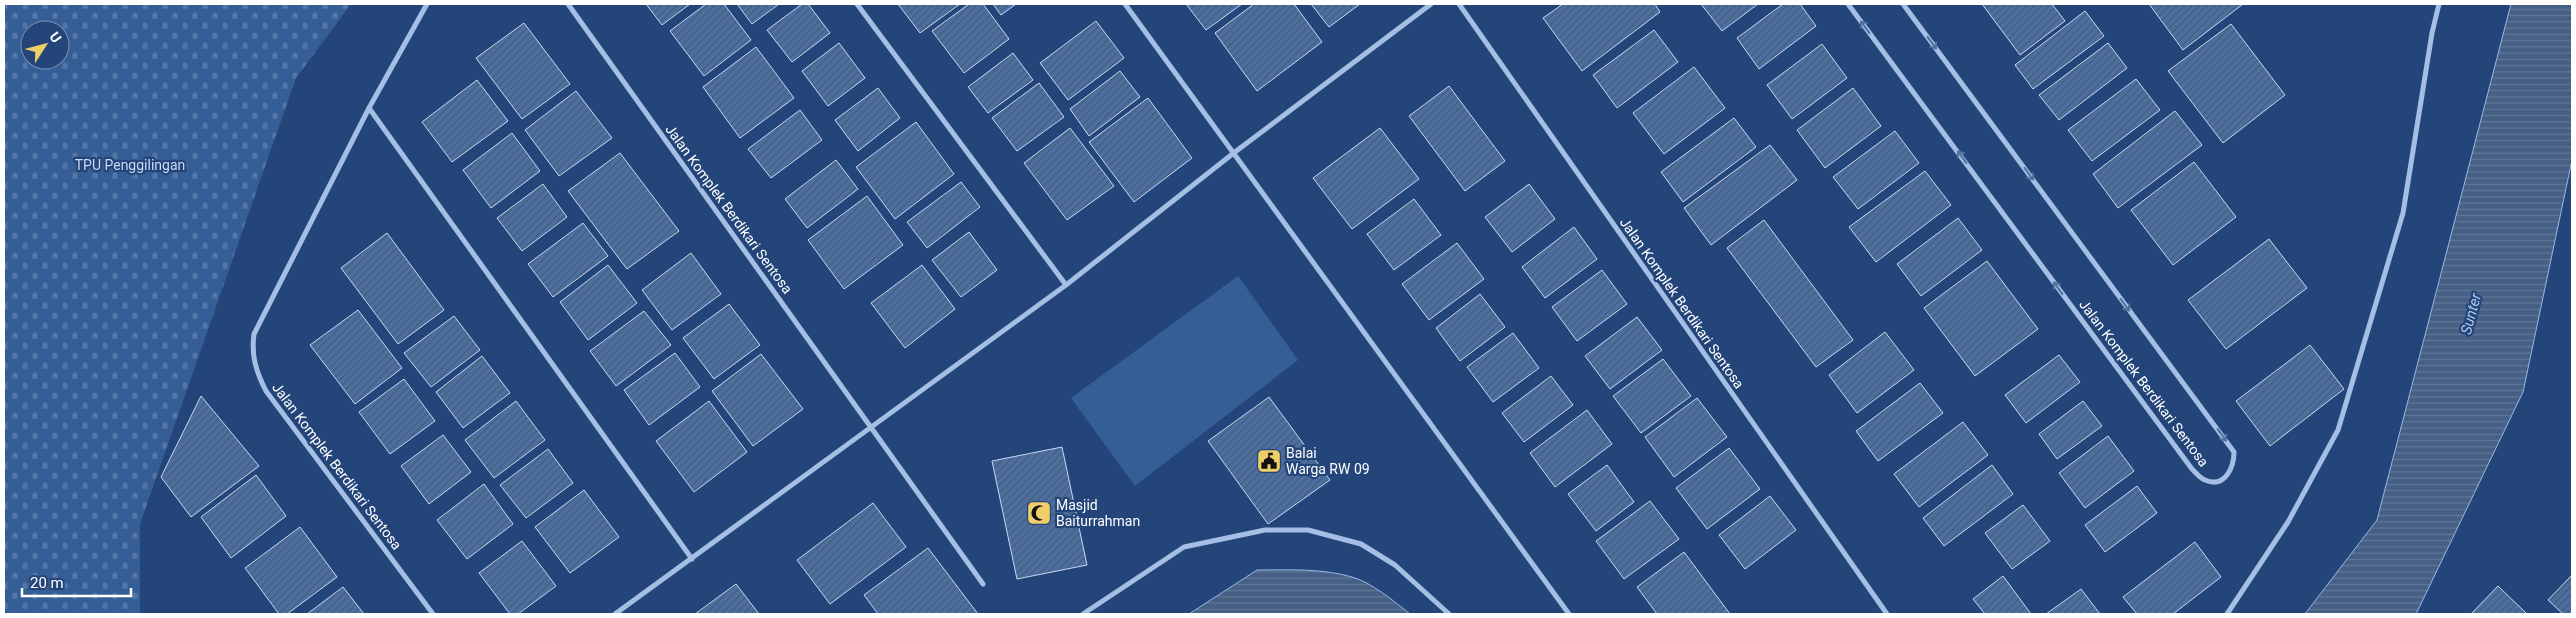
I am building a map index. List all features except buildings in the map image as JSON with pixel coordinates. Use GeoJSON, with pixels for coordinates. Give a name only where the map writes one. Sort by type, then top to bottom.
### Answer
{"type":"FeatureCollection","features":[{"type":"Feature","properties":{"kind":"street","name":"Jalan Komplek Berdikari Sentosa"},"geometry":{"type":"LineString","coordinates":[[427,4],[369,108],[254,334],[253,360],[266,390],[433,614]]}},
{"type":"Feature","properties":{"kind":"street","name":"Jalan Komplek Berdikari Sentosa"},"geometry":{"type":"LineString","coordinates":[[568,4],[873,426],[983,584]]}},
{"type":"Feature","properties":{"kind":"street"},"geometry":{"type":"LineString","coordinates":[[857,4],[1066,286]]}},
{"type":"Feature","properties":{"kind":"street"},"geometry":{"type":"LineString","coordinates":[[1125,4],[1235,152],[1569,614]]}},
{"type":"Feature","properties":{"kind":"street"},"geometry":{"type":"LineString","coordinates":[[615,614],[1066,286],[1235,152],[1431,4]]}},
{"type":"Feature","properties":{"kind":"street","name":"Jalan Komplek Berdikari Sentosa"},"geometry":{"type":"LineString","coordinates":[[1458,4],[1887,614]]}},
{"type":"Feature","properties":{"kind":"street","name":"Jalan Komplek Berdikari Sentosa"},"geometry":{"type":"LineString","coordinates":[[1848,4],[2192,469],[2204,480],[2213,482],[2230,474],[2234,464],[2234,452],[1903,4]]}},
{"type":"Feature","properties":{"kind":"street"},"geometry":{"type":"LineString","coordinates":[[2227,614],[2288,522],[2338,430],[2403,214],[2432,33],[2439,4]]}},
{"type":"Feature","properties":{"kind":"street"},"geometry":{"type":"LineString","coordinates":[[369,108],[692,559]]}},
{"type":"Feature","properties":{"kind":"street"},"geometry":{"type":"LineString","coordinates":[[1084,614],[1184,547],[1265,530],[1308,530],[1361,544],[1395,565],[1449,614]]}},
{"type":"Feature","properties":{"kind":"green space","name":"TPU Penggilingan"},"geometry":{"type":"Polygon","coordinates":[[[4,4],[351,4],[296,78],[140,524],[140,614],[4,614],[4,4]]]}},
{"type":"Feature","properties":{"kind":"green space"},"geometry":{"type":"Polygon","coordinates":[[[1238,276],[1298,360],[1135,486],[1071,398],[1238,276]]]}},
{"type":"Feature","properties":{"kind":"water","name":"Sunter"},"geometry":{"type":"Polygon","coordinates":[[[2511,4],[2572,4],[2572,160],[2523,392],[2416,614],[2305,614],[2377,520],[2511,4]]]}},
{"type":"Feature","properties":{"kind":"water"},"geometry":{"type":"Polygon","coordinates":[[[1257,570],[1316,571],[1352,577],[1375,588],[1410,614],[1189,614],[1257,570]]]}},
{"type":"Feature","properties":{"kind":"place","name":"Balai Warga RW 09"},"geometry":{"type":"Point","coordinates":[1269,461]}},
{"type":"Feature","properties":{"kind":"place","name":"Masjid Baiturrahman"},"geometry":{"type":"Point","coordinates":[1039,513]}}]}
